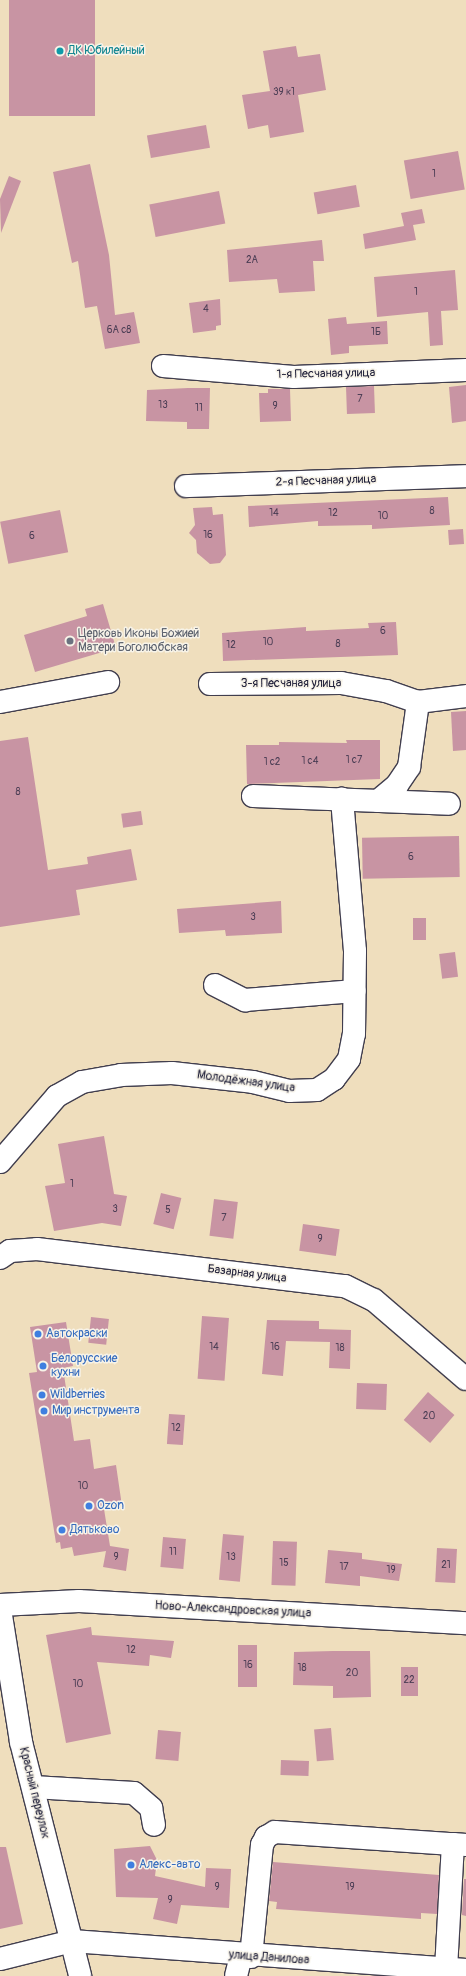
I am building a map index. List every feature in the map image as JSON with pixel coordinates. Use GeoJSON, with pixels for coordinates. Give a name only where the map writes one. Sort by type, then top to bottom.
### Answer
{"type":"FeatureCollection","features":[{"type":"Feature","properties":{"kind":"street","name":"1-я Песчаная улица"},"geometry":{"type":"LineString","coordinates":[[163,366],[294,377],[466,370]]}},
{"type":"Feature","properties":{"kind":"street","name":"2-я Песчаная улица"},"geometry":{"type":"LineString","coordinates":[[186,486],[466,476]]}},
{"type":"Feature","properties":{"kind":"street"},"geometry":{"type":"LineString","coordinates":[[0,702],[108,682]]}},
{"type":"Feature","properties":{"kind":"street","name":"3-я Песчаная улица"},"geometry":{"type":"LineString","coordinates":[[210,684],[341,682],[386,691],[418,702],[466,696]]}},
{"type":"Feature","properties":{"kind":"street"},"geometry":{"type":"LineString","coordinates":[[378,801],[397,785],[410,767],[418,702]]}},
{"type":"Feature","properties":{"kind":"street"},"geometry":{"type":"LineString","coordinates":[[253,796],[449,804]]}},
{"type":"Feature","properties":{"kind":"street","name":"Молодёжная улица"},"geometry":{"type":"LineString","coordinates":[[0,1162],[57,1096],[82,1082],[121,1075],[172,1072],[253,1082],[289,1091],[317,1090],[334,1079],[349,1059],[355,991],[352,911],[342,799]]}},
{"type":"Feature","properties":{"kind":"street"},"geometry":{"type":"LineString","coordinates":[[215,985],[245,1000],[355,991]]}},
{"type":"Feature","properties":{"kind":"street","name":"Базарная улица"},"geometry":{"type":"LineString","coordinates":[[0,1258],[10,1251],[37,1249],[345,1286],[374,1300],[466,1379]]}},
{"type":"Feature","properties":{"kind":"street","name":"Ново-Александровская улица"},"geometry":{"type":"LineString","coordinates":[[0,1605],[79,1601],[466,1623]]}},
{"type":"Feature","properties":{"kind":"street","name":"Красный переулок"},"geometry":{"type":"LineString","coordinates":[[0,1609],[11,1692],[80,1976]]}},
{"type":"Feature","properties":{"kind":"street"},"geometry":{"type":"LineString","coordinates":[[33,1787],[134,1793],[151,1808],[154,1825]]}},
{"type":"Feature","properties":{"kind":"street"},"geometry":{"type":"LineString","coordinates":[[243,1963],[262,1845],[266,1837],[275,1832],[460,1845],[456,1970]]}},
{"type":"Feature","properties":{"kind":"street","name":"улица Данилова"},"geometry":{"type":"LineString","coordinates":[[0,1959],[72,1942],[243,1963],[456,1970]]}},
{"type":"Feature","properties":{"kind":"building","name":"ДК Юбилейный"},"geometry":{"type":"Polygon","coordinates":[[[9,0],[95,0],[95,116],[9,116],[9,0]]]}},
{"type":"Feature","properties":{"kind":"building"},"geometry":{"type":"Polygon","coordinates":[[[296,46],[298,57],[320,54],[326,90],[298,95],[304,132],[270,138],[268,125],[248,129],[242,95],[270,91],[263,51],[296,46]]]}},
{"type":"Feature","properties":{"kind":"building"},"geometry":{"type":"Polygon","coordinates":[[[206,125],[210,148],[151,158],[147,135],[206,125]]]}},
{"type":"Feature","properties":{"kind":"building"},"geometry":{"type":"Polygon","coordinates":[[[458,151],[465,189],[411,199],[404,161],[458,151]]]}},
{"type":"Feature","properties":{"kind":"building"},"geometry":{"type":"Polygon","coordinates":[[[90,164],[109,255],[115,315],[134,312],[140,343],[105,349],[97,306],[85,308],[78,261],[72,263],[53,172],[90,164]]]}},
{"type":"Feature","properties":{"kind":"building"},"geometry":{"type":"Polygon","coordinates":[[[9,176],[21,181],[1,233],[0,199],[9,176]]]}},
{"type":"Feature","properties":{"kind":"building"},"geometry":{"type":"Polygon","coordinates":[[[356,185],[360,207],[317,214],[314,192],[356,185]]]}},
{"type":"Feature","properties":{"kind":"building"},"geometry":{"type":"Polygon","coordinates":[[[219,191],[225,223],[156,237],[149,205],[219,191]]]}},
{"type":"Feature","properties":{"kind":"building"},"geometry":{"type":"Polygon","coordinates":[[[422,209],[425,223],[413,225],[416,240],[365,249],[363,234],[404,226],[401,213],[422,209]]]}},
{"type":"Feature","properties":{"kind":"building"},"geometry":{"type":"Polygon","coordinates":[[[322,240],[324,261],[313,261],[315,291],[279,293],[277,279],[229,282],[227,250],[322,240]]]}},
{"type":"Feature","properties":{"kind":"building"},"geometry":{"type":"Polygon","coordinates":[[[455,270],[458,310],[441,311],[443,345],[430,346],[428,312],[377,317],[374,277],[455,270]]]}},
{"type":"Feature","properties":{"kind":"building"},"geometry":{"type":"Polygon","coordinates":[[[220,299],[221,325],[216,326],[216,330],[193,333],[189,303],[220,299]]]}},
{"type":"Feature","properties":{"kind":"building"},"geometry":{"type":"Polygon","coordinates":[[[346,317],[347,324],[387,321],[388,344],[349,346],[349,353],[331,355],[328,319],[346,317]]]}},
{"type":"Feature","properties":{"kind":"building"},"geometry":{"type":"Polygon","coordinates":[[[466,385],[466,421],[452,423],[449,387],[466,385]]]}},
{"type":"Feature","properties":{"kind":"building"},"geometry":{"type":"Polygon","coordinates":[[[374,386],[375,413],[347,414],[346,387],[374,386]]]}},
{"type":"Feature","properties":{"kind":"building"},"geometry":{"type":"Polygon","coordinates":[[[210,388],[209,429],[187,429],[187,422],[146,421],[147,390],[210,388]]]}},
{"type":"Feature","properties":{"kind":"building"},"geometry":{"type":"Polygon","coordinates":[[[268,389],[290,389],[291,421],[260,422],[259,393],[268,393],[268,389]]]}},
{"type":"Feature","properties":{"kind":"building"},"geometry":{"type":"Polygon","coordinates":[[[448,497],[450,525],[372,529],[372,525],[318,526],[318,521],[249,527],[248,506],[448,497]]]}},
{"type":"Feature","properties":{"kind":"building"},"geometry":{"type":"Polygon","coordinates":[[[212,507],[213,515],[223,514],[226,555],[220,563],[210,564],[197,553],[196,540],[189,533],[195,525],[193,508],[212,507]]]}},
{"type":"Feature","properties":{"kind":"building"},"geometry":{"type":"Polygon","coordinates":[[[60,510],[68,552],[8,564],[0,522],[60,510]]]}},
{"type":"Feature","properties":{"kind":"building"},"geometry":{"type":"Polygon","coordinates":[[[463,529],[464,544],[449,545],[448,530],[463,529]]]}},
{"type":"Feature","properties":{"kind":"building","name":"Церковь Иконы Божией Матери Боголюбская"},"geometry":{"type":"Polygon","coordinates":[[[103,604],[116,648],[35,672],[24,635],[87,616],[85,609],[103,604]]]}},
{"type":"Feature","properties":{"kind":"building"},"geometry":{"type":"Polygon","coordinates":[[[396,622],[398,655],[223,661],[222,633],[306,627],[306,631],[369,628],[368,623],[396,622]]]}},
{"type":"Feature","properties":{"kind":"building"},"geometry":{"type":"Polygon","coordinates":[[[466,711],[466,750],[453,751],[451,712],[466,711]]]}},
{"type":"Feature","properties":{"kind":"building"},"geometry":{"type":"Polygon","coordinates":[[[28,737],[48,870],[88,864],[87,857],[131,849],[137,880],[76,890],[80,915],[0,927],[0,741],[28,737]]]}},
{"type":"Feature","properties":{"kind":"building"},"geometry":{"type":"Polygon","coordinates":[[[346,740],[380,740],[380,779],[247,784],[246,745],[279,745],[279,742],[347,743],[346,740]]]}},
{"type":"Feature","properties":{"kind":"building"},"geometry":{"type":"Polygon","coordinates":[[[141,811],[143,825],[123,828],[121,814],[141,811]]]}},
{"type":"Feature","properties":{"kind":"building"},"geometry":{"type":"Polygon","coordinates":[[[459,836],[460,877],[363,879],[362,838],[459,836]]]}},
{"type":"Feature","properties":{"kind":"building"},"geometry":{"type":"Polygon","coordinates":[[[281,901],[282,933],[226,936],[225,930],[179,933],[177,909],[281,901]]]}},
{"type":"Feature","properties":{"kind":"building"},"geometry":{"type":"Polygon","coordinates":[[[413,918],[426,918],[426,940],[413,940],[413,918]]]}},
{"type":"Feature","properties":{"kind":"building"},"geometry":{"type":"Polygon","coordinates":[[[455,952],[458,977],[442,979],[439,954],[455,952]]]}},
{"type":"Feature","properties":{"kind":"building"},"geometry":{"type":"Polygon","coordinates":[[[104,1136],[114,1194],[127,1196],[121,1226],[102,1223],[54,1231],[45,1186],[65,1183],[58,1144],[104,1136]]]}},
{"type":"Feature","properties":{"kind":"building"},"geometry":{"type":"Polygon","coordinates":[[[161,1193],[181,1198],[174,1229],[153,1224],[161,1193]]]}},
{"type":"Feature","properties":{"kind":"building"},"geometry":{"type":"Polygon","coordinates":[[[214,1199],[238,1202],[233,1239],[209,1236],[214,1199]]]}},
{"type":"Feature","properties":{"kind":"building"},"geometry":{"type":"Polygon","coordinates":[[[303,1224],[340,1229],[336,1256],[299,1251],[303,1224]]]}},
{"type":"Feature","properties":{"kind":"building"},"geometry":{"type":"Polygon","coordinates":[[[202,1316],[229,1318],[225,1381],[198,1379],[202,1316]]]}},
{"type":"Feature","properties":{"kind":"building"},"geometry":{"type":"Polygon","coordinates":[[[91,1317],[109,1319],[106,1345],[88,1343],[91,1317]]]}},
{"type":"Feature","properties":{"kind":"building"},"geometry":{"type":"Polygon","coordinates":[[[267,1320],[319,1321],[319,1329],[351,1330],[350,1369],[329,1368],[330,1342],[286,1341],[283,1376],[262,1374],[267,1320]]]}},
{"type":"Feature","properties":{"kind":"building"},"geometry":{"type":"Polygon","coordinates":[[[66,1322],[73,1366],[63,1368],[74,1441],[90,1439],[94,1469],[116,1465],[122,1506],[104,1509],[110,1546],[129,1549],[126,1571],[103,1567],[106,1551],[74,1556],[72,1547],[61,1549],[60,1542],[56,1543],[29,1373],[37,1372],[30,1327],[66,1322]]]}},
{"type":"Feature","properties":{"kind":"building"},"geometry":{"type":"Polygon","coordinates":[[[357,1383],[387,1384],[386,1410],[356,1409],[357,1383]]]}},
{"type":"Feature","properties":{"kind":"building"},"geometry":{"type":"Polygon","coordinates":[[[428,1392],[454,1415],[430,1443],[404,1420],[428,1392]]]}},
{"type":"Feature","properties":{"kind":"building"},"geometry":{"type":"Polygon","coordinates":[[[169,1414],[185,1415],[183,1445],[167,1444],[169,1414]]]}},
{"type":"Feature","properties":{"kind":"building"},"geometry":{"type":"Polygon","coordinates":[[[223,1534],[244,1536],[240,1582],[219,1580],[223,1534]]]}},
{"type":"Feature","properties":{"kind":"building"},"geometry":{"type":"Polygon","coordinates":[[[163,1537],[186,1539],[183,1569],[160,1567],[163,1537]]]}},
{"type":"Feature","properties":{"kind":"building"},"geometry":{"type":"Polygon","coordinates":[[[273,1541],[297,1542],[295,1586],[271,1585],[273,1541]]]}},
{"type":"Feature","properties":{"kind":"building"},"geometry":{"type":"Polygon","coordinates":[[[437,1548],[457,1549],[455,1583],[435,1582],[437,1548]]]}},
{"type":"Feature","properties":{"kind":"building"},"geometry":{"type":"Polygon","coordinates":[[[328,1550],[362,1553],[362,1559],[402,1564],[399,1581],[360,1576],[360,1586],[325,1583],[328,1550]]]}},
{"type":"Feature","properties":{"kind":"building"},"geometry":{"type":"Polygon","coordinates":[[[91,1627],[92,1635],[174,1641],[171,1658],[150,1655],[149,1666],[97,1662],[111,1734],[66,1743],[46,1635],[91,1627]]]}},
{"type":"Feature","properties":{"kind":"building"},"geometry":{"type":"Polygon","coordinates":[[[238,1645],[257,1645],[257,1687],[238,1687],[238,1645]]]}},
{"type":"Feature","properties":{"kind":"building"},"geometry":{"type":"Polygon","coordinates":[[[370,1651],[371,1697],[333,1698],[333,1686],[293,1685],[294,1652],[370,1651]]]}},
{"type":"Feature","properties":{"kind":"building"},"geometry":{"type":"Polygon","coordinates":[[[401,1667],[418,1667],[418,1696],[401,1696],[401,1667]]]}},
{"type":"Feature","properties":{"kind":"building"},"geometry":{"type":"Polygon","coordinates":[[[331,1728],[334,1760],[317,1761],[314,1729],[331,1728]]]}},
{"type":"Feature","properties":{"kind":"building"},"geometry":{"type":"Polygon","coordinates":[[[158,1730],[181,1732],[178,1761],[155,1759],[158,1730]]]}},
{"type":"Feature","properties":{"kind":"building"},"geometry":{"type":"Polygon","coordinates":[[[281,1760],[309,1761],[308,1776],[280,1775],[281,1760]]]}},
{"type":"Feature","properties":{"kind":"building"},"geometry":{"type":"Polygon","coordinates":[[[150,1846],[157,1860],[155,1876],[205,1887],[206,1868],[231,1869],[229,1908],[181,1905],[177,1924],[153,1919],[158,1898],[116,1897],[114,1849],[150,1846]]]}},
{"type":"Feature","properties":{"kind":"building"},"geometry":{"type":"Polygon","coordinates":[[[0,1847],[6,1847],[23,1924],[0,1929],[0,1847]]]}},
{"type":"Feature","properties":{"kind":"building"},"geometry":{"type":"Polygon","coordinates":[[[273,1862],[439,1875],[437,1914],[421,1913],[421,1919],[276,1909],[277,1902],[269,1901],[273,1862]]]}},
{"type":"Feature","properties":{"kind":"building"},"geometry":{"type":"Polygon","coordinates":[[[464,1879],[466,1879],[466,1916],[462,1915],[464,1879]]]}},
{"type":"Feature","properties":{"kind":"place","name":"ДК Юбилейный"},"geometry":{"type":"Point","coordinates":[60,51]}},
{"type":"Feature","properties":{"kind":"place","name":"Церковь Иконы Божией Матери Боголюбская"},"geometry":{"type":"Point","coordinates":[70,641]}},
{"type":"Feature","properties":{"kind":"place","name":"Автокраски"},"geometry":{"type":"Point","coordinates":[38,1334]}},
{"type":"Feature","properties":{"kind":"place","name":"Белорусские кухни"},"geometry":{"type":"Point","coordinates":[43,1366]}},
{"type":"Feature","properties":{"kind":"place","name":"Wildberries"},"geometry":{"type":"Point","coordinates":[42,1395]}},
{"type":"Feature","properties":{"kind":"place","name":"Мир инструмента"},"geometry":{"type":"Point","coordinates":[44,1411]}},
{"type":"Feature","properties":{"kind":"place","name":"Ozon"},"geometry":{"type":"Point","coordinates":[89,1506]}},
{"type":"Feature","properties":{"kind":"place","name":"Дятьково"},"geometry":{"type":"Point","coordinates":[62,1530]}},
{"type":"Feature","properties":{"kind":"place","name":"Алекс-авто"},"geometry":{"type":"Point","coordinates":[131,1865]}}]}
